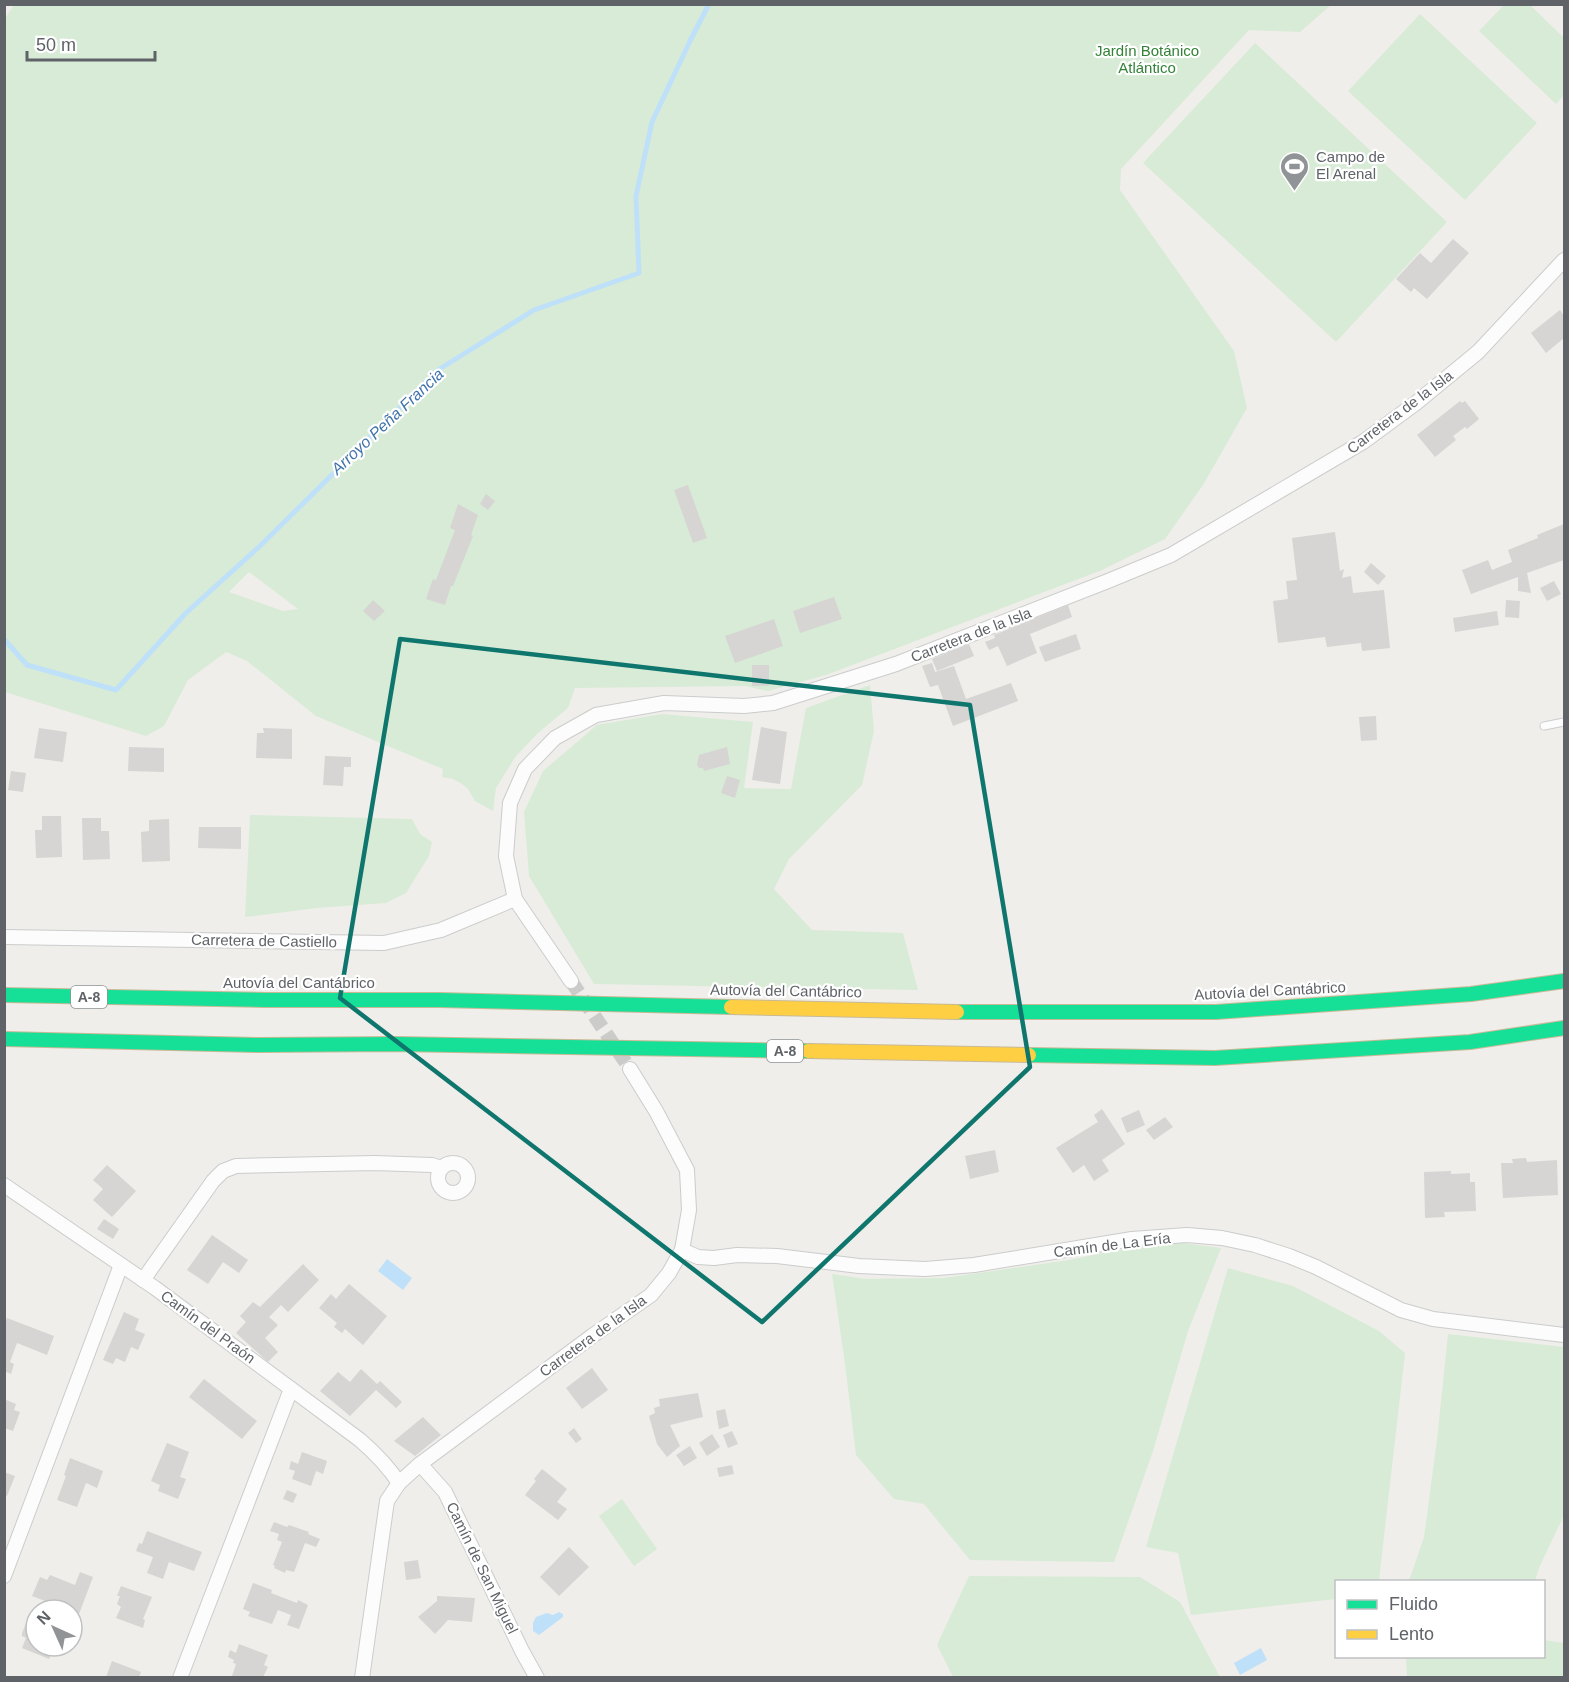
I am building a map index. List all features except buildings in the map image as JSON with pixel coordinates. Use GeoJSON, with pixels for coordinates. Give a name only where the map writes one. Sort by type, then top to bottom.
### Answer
{"type":"FeatureCollection","features":[{"type":"Feature","properties":{"kind":"highway","name":"Autovía del Cantábrico"},"geometry":{"type":"LineString","coordinates":[[4,995],[265,1000],[439,1000],[944,1011],[1216,1012],[1471,994],[1564,981]]}},
{"type":"Feature","properties":{"kind":"highway","name":"A-8"},"geometry":{"type":"LineString","coordinates":[[4,1039],[259,1045],[396,1044],[1215,1058],[1470,1042],[1564,1028]]}},
{"type":"Feature","properties":{"kind":"highway"},"geometry":{"type":"LineString","coordinates":[[154,1056],[258,1056],[396,1044]]}},
{"type":"Feature","properties":{"kind":"street","name":"Carretera de la Isla"},"geometry":{"type":"LineString","coordinates":[[572,981],[515,899],[506,856],[510,803],[525,769],[555,738],[596,715],[664,703],[744,706],[773,703],[896,664],[1171,555],[1354,448],[1416,404],[1478,352],[1564,260]]}},
{"type":"Feature","properties":{"kind":"street","name":"Carretera de Castiello"},"geometry":{"type":"LineString","coordinates":[[4,937],[384,943],[441,930],[515,899]]}},
{"type":"Feature","properties":{"kind":"street","name":"Carretera de la Isla"},"geometry":{"type":"LineString","coordinates":[[399,1483],[420,1464],[651,1295],[669,1273],[682,1250],[689,1210],[687,1170],[657,1111],[630,1069]]}},
{"type":"Feature","properties":{"kind":"street"},"geometry":{"type":"LineString","coordinates":[[143,1280],[213,1181],[223,1171],[236,1166],[410,1164],[432,1165],[441,1168]]}},
{"type":"Feature","properties":{"kind":"street","name":"Camín del Praón"},"geometry":{"type":"LineString","coordinates":[[4,1185],[143,1280],[360,1440],[384,1463],[399,1483]]}},
{"type":"Feature","properties":{"kind":"street","name":"Camín de La Ería"},"geometry":{"type":"LineString","coordinates":[[682,1250],[698,1257],[777,1256],[859,1266],[925,1269],[974,1265],[1132,1239],[1188,1235],[1222,1238],[1255,1245],[1289,1256],[1316,1267],[1401,1310],[1422,1316],[1443,1321],[1564,1335]]}},
{"type":"Feature","properties":{"kind":"street"},"geometry":{"type":"LineString","coordinates":[[4,1576],[121,1265]]}},
{"type":"Feature","properties":{"kind":"street"},"geometry":{"type":"LineString","coordinates":[[180,1677],[291,1389]]}},
{"type":"Feature","properties":{"kind":"street","name":"Camín de San Miguel"},"geometry":{"type":"LineString","coordinates":[[420,1464],[445,1491],[522,1651],[537,1677]]}},
{"type":"Feature","properties":{"kind":"street"},"geometry":{"type":"LineString","coordinates":[[362,1677],[387,1501],[399,1483]]}},
{"type":"Feature","properties":{"kind":"lane"},"geometry":{"type":"LineString","coordinates":[[1544,726],[1564,722]]}},
{"type":"Feature","properties":{"kind":"highlighted area"},"geometry":{"type":"Polygon","coordinates":[[[400,639],[970,705],[1030,1067],[762,1322],[340,998],[400,639]]]}},
{"type":"Feature","properties":{"kind":"green space","name":"Jardín Botánico Atlántico"},"geometry":{"type":"Polygon","coordinates":[[[14,5],[1331,5],[1300,32],[1249,30],[1121,169],[1120,190],[1234,351],[1247,408],[1203,485],[1165,539],[1102,570],[826,675],[768,691],[745,686],[575,688],[568,708],[538,733],[516,756],[496,788],[493,811],[475,801],[462,784],[442,777],[443,769],[316,716],[247,661],[226,652],[188,680],[164,726],[146,736],[5,692],[4,20],[14,5]],[[249,572],[229,592],[283,611],[298,609],[249,572]]]}},
{"type":"Feature","properties":{"kind":"green space"},"geometry":{"type":"Polygon","coordinates":[[[1504,5],[1530,5],[1564,38],[1564,95],[1556,104],[1479,31],[1504,5]]]}},
{"type":"Feature","properties":{"kind":"green space","name":"Campo de El Arenal"},"geometry":{"type":"Polygon","coordinates":[[[1420,14],[1537,123],[1465,200],[1348,91],[1420,14]]]}},
{"type":"Feature","properties":{"kind":"green space","name":"Campo de El Arenal"},"geometry":{"type":"Polygon","coordinates":[[[1255,43],[1447,222],[1336,342],[1143,163],[1255,43]]]}},
{"type":"Feature","properties":{"kind":"green space"},"geometry":{"type":"Polygon","coordinates":[[[870,685],[874,731],[862,785],[789,859],[774,889],[812,930],[903,933],[918,990],[594,984],[529,876],[524,812],[543,771],[597,725],[662,714],[753,722],[744,788],[791,789],[806,708],[870,685]]]}},
{"type":"Feature","properties":{"kind":"green space"},"geometry":{"type":"Polygon","coordinates":[[[250,815],[412,819],[420,834],[432,842],[429,856],[406,893],[386,903],[317,908],[245,917],[250,815]]]}},
{"type":"Feature","properties":{"kind":"green space"},"geometry":{"type":"Polygon","coordinates":[[[1182,1243],[1221,1248],[1188,1331],[1153,1451],[1114,1562],[970,1560],[924,1504],[894,1499],[856,1455],[832,1274],[866,1279],[944,1278],[1069,1260],[1123,1249],[1182,1243]]]}},
{"type":"Feature","properties":{"kind":"green space"},"geometry":{"type":"Polygon","coordinates":[[[1228,1268],[1293,1286],[1379,1331],[1405,1353],[1379,1580],[1335,1580],[1335,1599],[1191,1615],[1178,1553],[1146,1547],[1228,1268]]]}},
{"type":"Feature","properties":{"kind":"green space"},"geometry":{"type":"Polygon","coordinates":[[[1448,1334],[1564,1347],[1564,1515],[1535,1580],[1409,1580],[1424,1537],[1448,1334]]]}},
{"type":"Feature","properties":{"kind":"green space"},"geometry":{"type":"Polygon","coordinates":[[[622,1499],[657,1549],[634,1566],[599,1516],[622,1499]]]}},
{"type":"Feature","properties":{"kind":"green space"},"geometry":{"type":"Polygon","coordinates":[[[969,1576],[1140,1577],[1180,1602],[1220,1677],[953,1677],[937,1645],[969,1576]]]}},
{"type":"Feature","properties":{"kind":"green space"},"geometry":{"type":"Polygon","coordinates":[[[1545,1640],[1564,1643],[1564,1677],[1407,1677],[1406,1658],[1545,1658],[1545,1640]]]}},
{"type":"Feature","properties":{"kind":"water"},"geometry":{"type":"Polygon","coordinates":[[[387,1259],[412,1278],[403,1290],[378,1271],[387,1259]]]}},
{"type":"Feature","properties":{"kind":"water"},"geometry":{"type":"Polygon","coordinates":[[[559,1612],[563,1614],[563,1617],[539,1635],[533,1631],[536,1617],[559,1612]]]}},
{"type":"Feature","properties":{"kind":"water"},"geometry":{"type":"Polygon","coordinates":[[[1261,1648],[1267,1660],[1240,1675],[1234,1663],[1261,1648]]]}},
{"type":"Feature","properties":{"kind":"waterway","name":"Arroyo Peña Francia"},"geometry":{"type":"LineString","coordinates":[[4,639],[27,665],[116,690],[186,613],[260,546],[438,370],[534,310],[639,273],[636,196],[652,122],[709,4]]}},
{"type":"Feature","properties":{"kind":"tunnel"},"geometry":{"type":"LineString","coordinates":[[571,981],[630,1069]]}},
{"type":"Feature","properties":{"kind":"traffic: fast"},"geometry":{"type":"LineString","coordinates":[[957,1012],[1216,1012],[1471,994],[1564,981]]}},
{"type":"Feature","properties":{"kind":"traffic: fast"},"geometry":{"type":"LineString","coordinates":[[4,995],[265,1000],[439,1000],[731,1007]]}},
{"type":"Feature","properties":{"kind":"traffic: fast"},"geometry":{"type":"LineString","coordinates":[[1029,1055],[1215,1058],[1470,1042],[1564,1028]]}},
{"type":"Feature","properties":{"kind":"traffic: fast"},"geometry":{"type":"LineString","coordinates":[[4,1039],[259,1045],[396,1044],[808,1051]]}},
{"type":"Feature","properties":{"kind":"traffic: slow"},"geometry":{"type":"LineString","coordinates":[[731,1007],[957,1012]]}},
{"type":"Feature","properties":{"kind":"traffic: slow"},"geometry":{"type":"LineString","coordinates":[[808,1051],[1029,1055]]}},
{"type":"Feature","properties":{"kind":"place","name":"Campo de El Arenal"},"geometry":{"type":"Point","coordinates":[1295,192]}}]}
